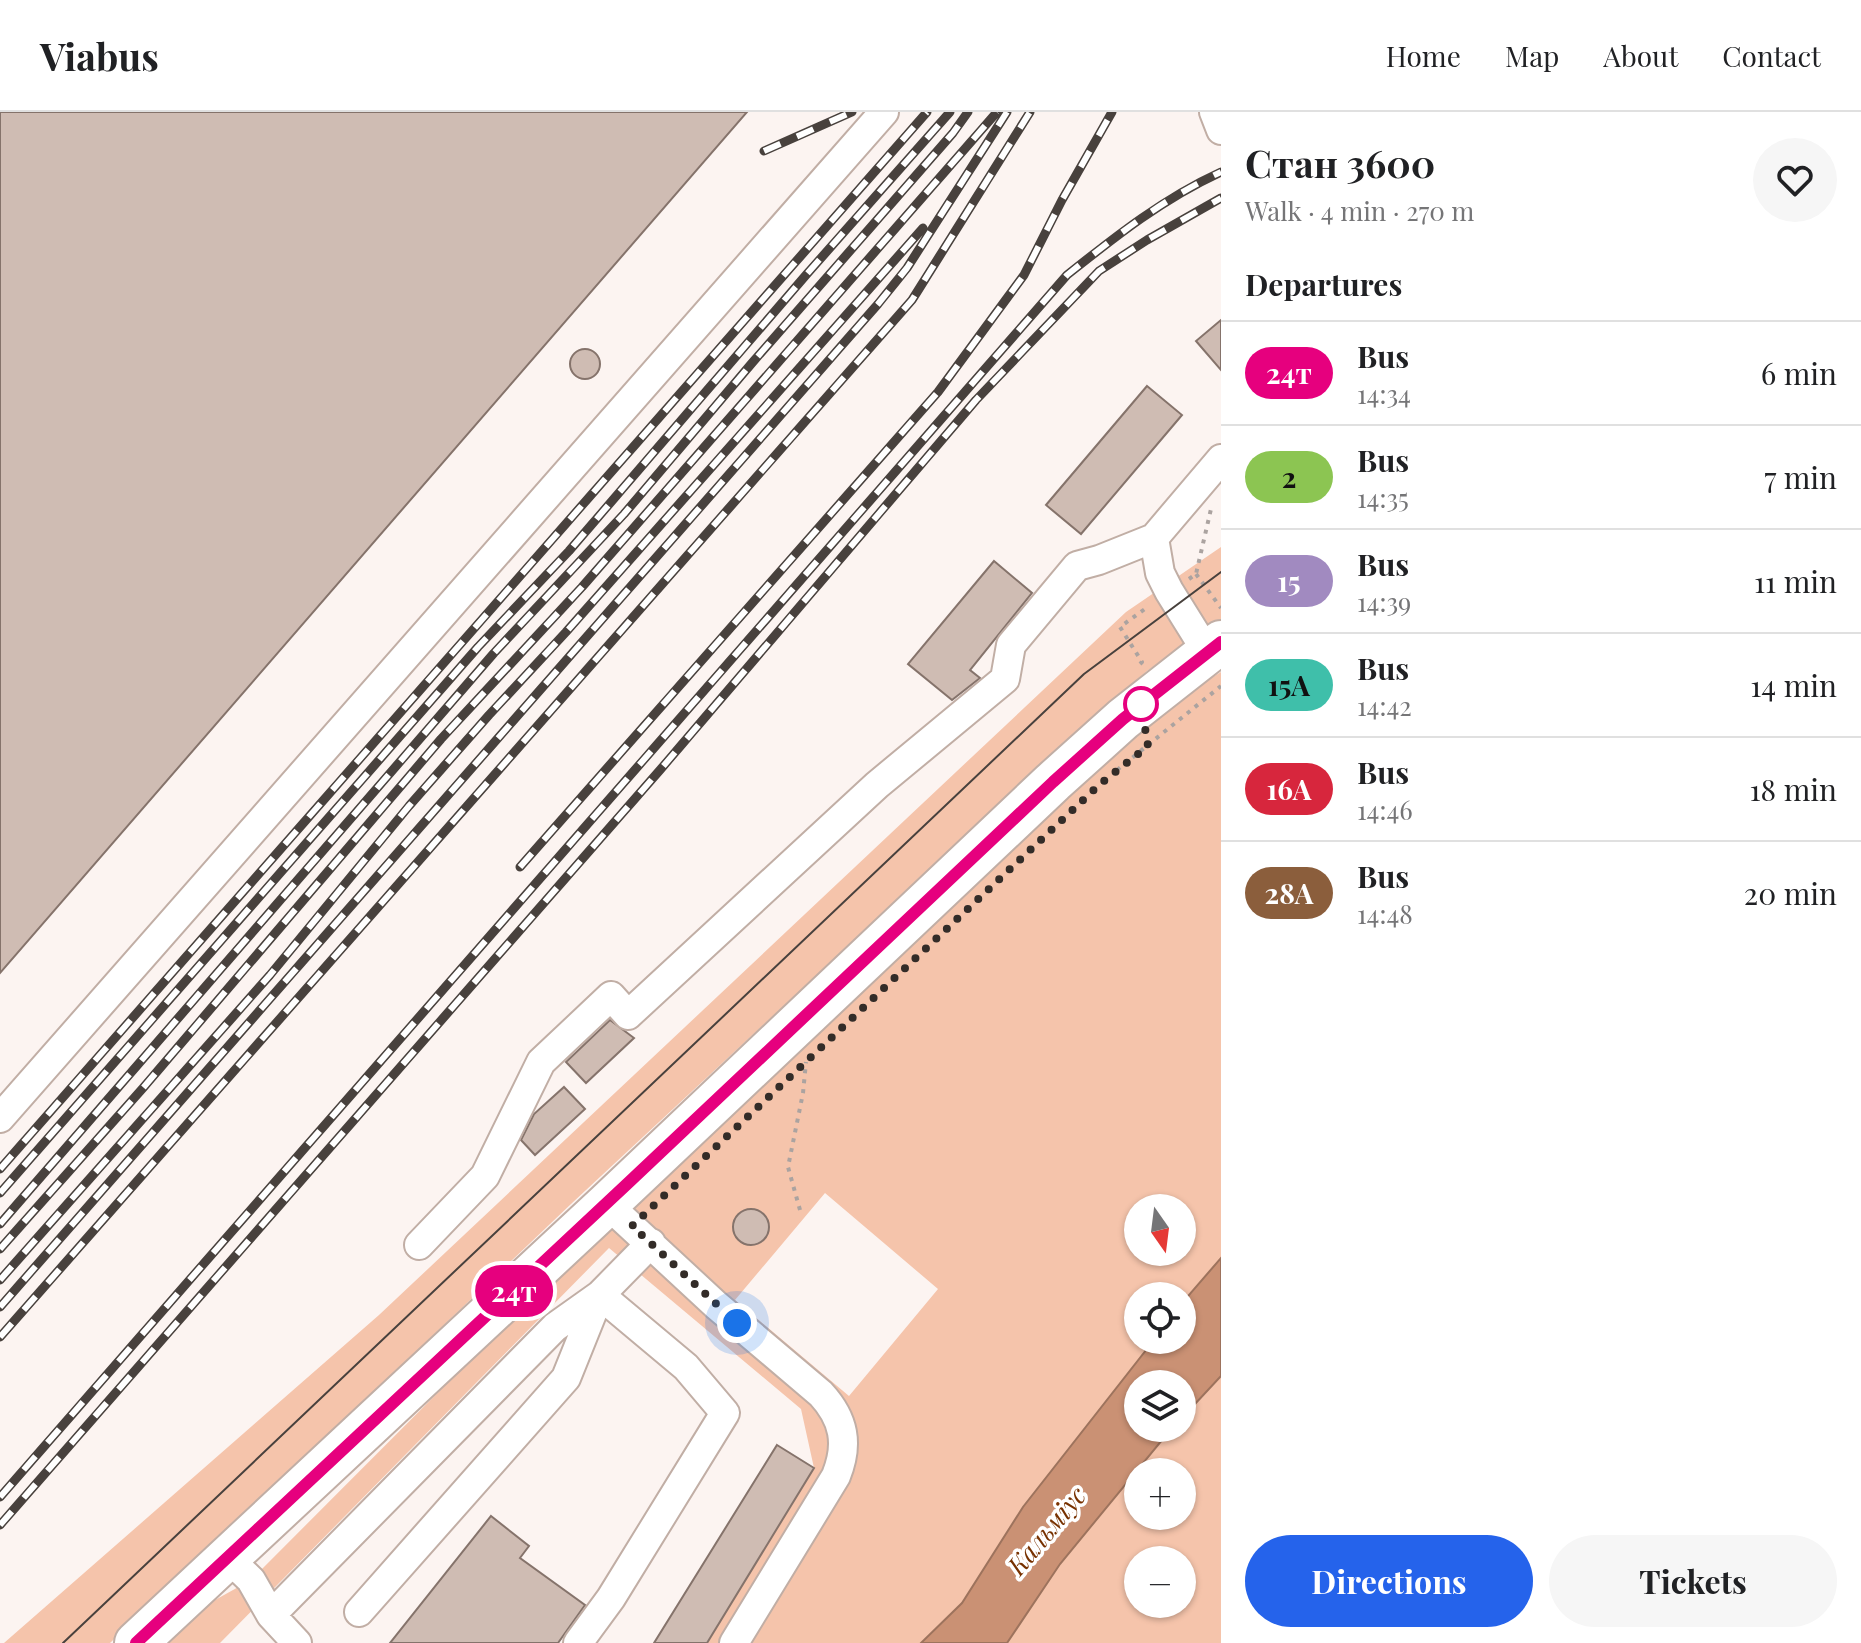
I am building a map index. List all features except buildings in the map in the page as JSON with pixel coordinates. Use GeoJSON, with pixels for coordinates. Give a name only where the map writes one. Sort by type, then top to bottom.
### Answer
{"type":"FeatureCollection","features":[{"type":"Feature","properties":{"kind":"highway"},"geometry":{"type":"LineString","coordinates":[[136,1643],[1053,782],[1123,719],[1216,660]]}},
{"type":"Feature","properties":{"kind":"street"},"geometry":{"type":"LineString","coordinates":[[0,1118],[884,112]]}},
{"type":"Feature","properties":{"kind":"street"},"geometry":{"type":"LineString","coordinates":[[1214,112],[1221,130]]}},
{"type":"Feature","properties":{"kind":"street"},"geometry":{"type":"LineString","coordinates":[[419,1245],[485,1176],[541,1062],[611,996],[628,1015],[877,785],[1005,679],[1011,645],[1077,566],[1154,538],[1221,459]]}},
{"type":"Feature","properties":{"kind":"street"},"geometry":{"type":"LineString","coordinates":[[1154,538],[1160,573],[1169,591],[1216,660]]}},
{"type":"Feature","properties":{"kind":"street"},"geometry":{"type":"LineString","coordinates":[[607,1204],[716,1305],[821,1394],[833,1407],[841,1423],[843,1459],[836,1476],[734,1643]]}},
{"type":"Feature","properties":{"kind":"street"},"geometry":{"type":"LineString","coordinates":[[271,1615],[555,1327],[600,1295],[651,1243]]}},
{"type":"Feature","properties":{"kind":"street"},"geometry":{"type":"LineString","coordinates":[[359,1612],[566,1378],[600,1295]]}},
{"type":"Feature","properties":{"kind":"street"},"geometry":{"type":"LineString","coordinates":[[578,1643],[611,1598],[725,1413],[686,1367],[600,1295]]}},
{"type":"Feature","properties":{"kind":"street"},"geometry":{"type":"LineString","coordinates":[[228,1558],[251,1580],[271,1615],[297,1643]]}},
{"type":"Feature","properties":{"kind":"path"},"geometry":{"type":"LineString","coordinates":[[1214,498],[1196,574],[1221,608]]}},
{"type":"Feature","properties":{"kind":"path"},"geometry":{"type":"LineString","coordinates":[[1120,627],[1142,662],[1132,670]]}},
{"type":"Feature","properties":{"kind":"path"},"geometry":{"type":"LineString","coordinates":[[1111,775],[1216,660]]}},
{"type":"Feature","properties":{"kind":"path"},"geometry":{"type":"LineString","coordinates":[[794,1073],[806,1062],[788,1167],[800,1210]]}},
{"type":"Feature","properties":{"kind":"shaded area"},"geometry":{"type":"Polygon","coordinates":[[[1221,547],[1221,619],[1147,671],[1063,746],[571,1204],[110,1643],[4,1643],[379,1315],[1126,612],[1221,547]]]}},
{"type":"Feature","properties":{"kind":"shaded area"},"geometry":{"type":"Polygon","coordinates":[[[1221,672],[1221,1258],[1196,1287],[1196,1282],[1124,1282],[1124,1354],[1143,1354],[1130,1370],[1124,1370],[1124,1378],[1023,1507],[962,1603],[921,1643],[707,1643],[814,1468],[801,1409],[609,1248],[220,1643],[168,1643],[206,1605],[251,1580],[617,1213],[1095,768],[1173,701],[1221,672]],[[825,1193],[735,1300],[849,1396],[938,1289],[825,1193]]]}},
{"type":"Feature","properties":{"kind":"shaded area"},"geometry":{"type":"Polygon","coordinates":[[[1221,1376],[1221,1643],[1007,1643],[1060,1564],[1124,1485],[1124,1530],[1196,1530],[1196,1458],[1146,1458],[1160,1442],[1196,1442],[1196,1403],[1221,1376]]]}},
{"type":"Feature","properties":{"kind":"water"},"geometry":{"type":"Polygon","coordinates":[[[1221,1258],[1221,1376],[1196,1403],[1196,1370],[1130,1370],[1143,1354],[1196,1354],[1196,1287],[1221,1258]]]}},
{"type":"Feature","properties":{"kind":"water","name":"Кальміус"},"geometry":{"type":"Polygon","coordinates":[[[1124,1378],[1124,1442],[1160,1442],[1147,1458],[1124,1458],[1124,1486],[1060,1564],[1007,1643],[921,1643],[962,1603],[1023,1507],[1124,1378]]]}},
{"type":"Feature","properties":{"kind":"tram line"},"geometry":{"type":"LineString","coordinates":[[63,1643],[1084,674],[1221,572]]}},
{"type":"Feature","properties":{"kind":"railway"},"geometry":{"type":"LineString","coordinates":[[764,151],[852,112]]}},
{"type":"Feature","properties":{"kind":"railway"},"geometry":{"type":"LineString","coordinates":[[0,1169],[927,112]]}},
{"type":"Feature","properties":{"kind":"railway"},"geometry":{"type":"LineString","coordinates":[[0,1193],[478,647],[569,551],[950,112]]}},
{"type":"Feature","properties":{"kind":"railway"},"geometry":{"type":"LineString","coordinates":[[0,1224],[494,653],[624,514],[968,112]]}},
{"type":"Feature","properties":{"kind":"railway"},"geometry":{"type":"LineString","coordinates":[[0,1249],[143,1088],[441,739],[582,587],[997,112]]}},
{"type":"Feature","properties":{"kind":"railway"},"geometry":{"type":"LineString","coordinates":[[0,1307],[878,304],[907,268],[1007,112]]}},
{"type":"Feature","properties":{"kind":"railway"},"geometry":{"type":"LineString","coordinates":[[0,1337],[912,300],[1030,112]]}},
{"type":"Feature","properties":{"kind":"railway"},"geometry":{"type":"LineString","coordinates":[[520,867],[938,392],[1024,275],[1112,112]]}},
{"type":"Feature","properties":{"kind":"railway"},"geometry":{"type":"LineString","coordinates":[[0,1497],[1067,275],[1160,206],[1221,172]]}},
{"type":"Feature","properties":{"kind":"railway"},"geometry":{"type":"LineString","coordinates":[[0,1525],[660,770],[976,400],[1099,271],[1221,198]]}},
{"type":"Feature","properties":{"kind":"railway"},"geometry":{"type":"LineString","coordinates":[[0,1280],[270,975],[409,806],[923,228]]}},
{"type":"Feature","properties":{"kind":"bus line","name":"24т"},"geometry":{"type":"LineString","coordinates":[[136,1643],[1053,782],[1123,719],[1221,642]]}},
{"type":"Feature","properties":{"kind":"route"},"geometry":{"type":"LineString","coordinates":[[737,1323],[632,1226],[1099,785],[1148,746],[1141,704]]}}]}
